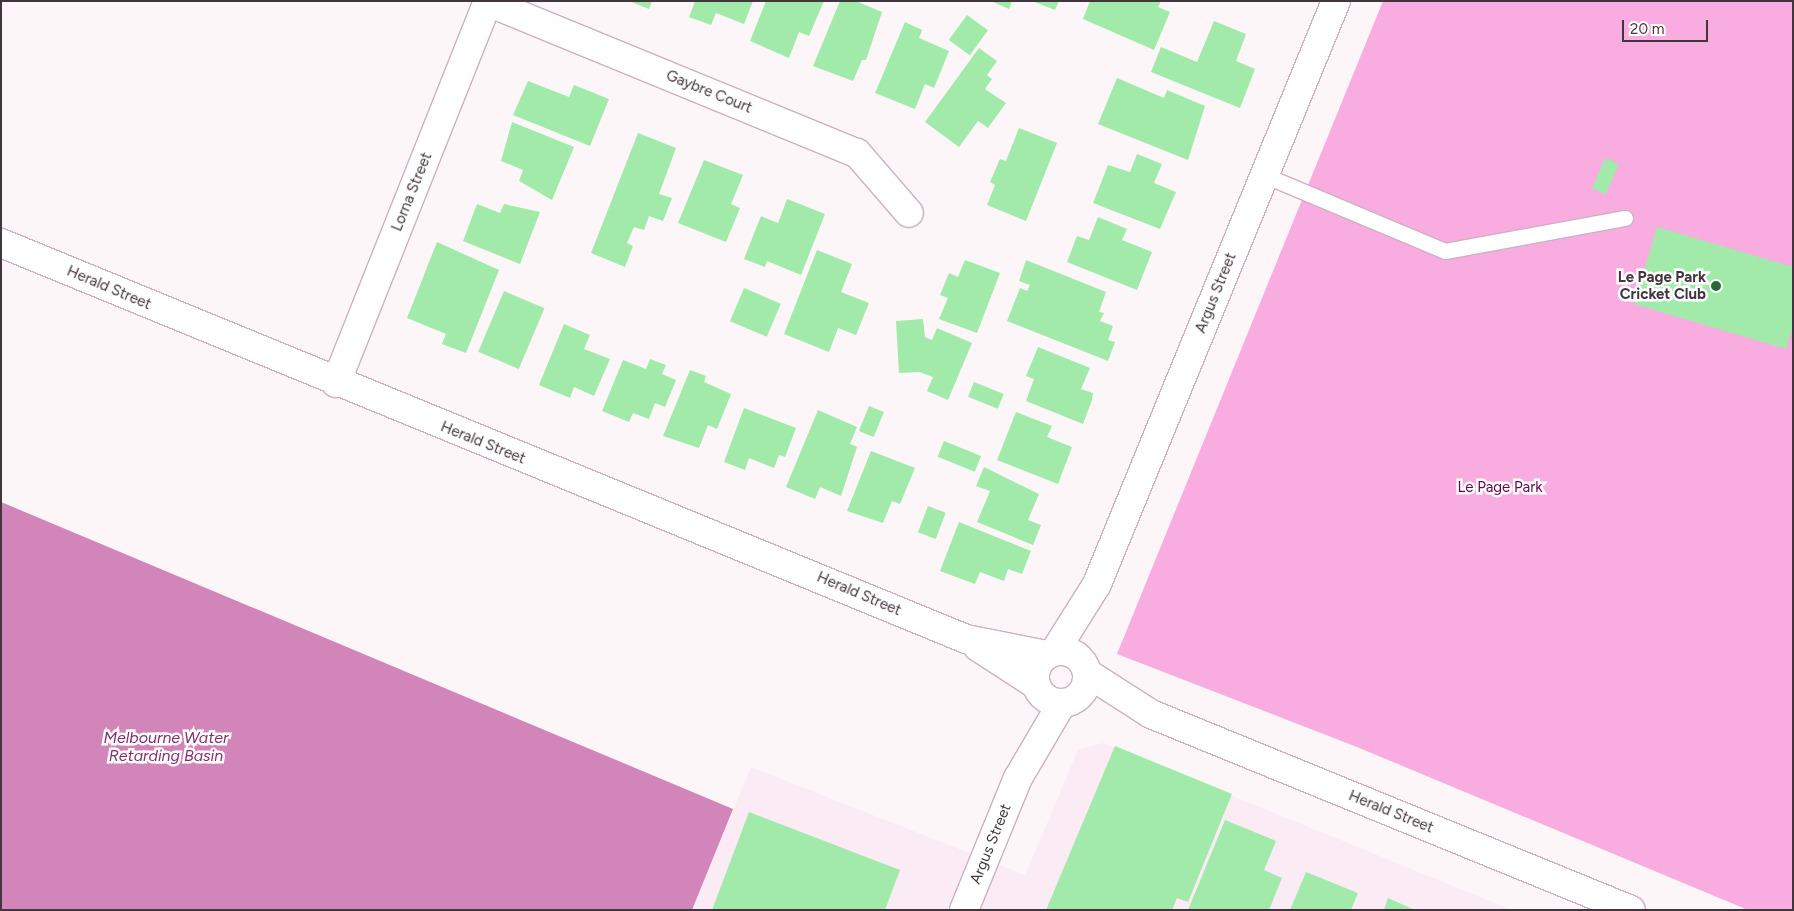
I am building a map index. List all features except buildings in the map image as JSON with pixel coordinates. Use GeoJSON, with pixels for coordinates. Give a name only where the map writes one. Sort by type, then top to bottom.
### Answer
{"type":"FeatureCollection","features":[{"type":"Feature","properties":{"kind":"street","name":"Gaybre Court"},"geometry":{"type":"LineString","coordinates":[[488,2],[857,153],[909,213]]}},
{"type":"Feature","properties":{"kind":"street","name":"Lorna Street"},"geometry":{"type":"LineString","coordinates":[[336,383],[488,2]]}},
{"type":"Feature","properties":{"kind":"street","name":"Argus Street"},"geometry":{"type":"LineString","coordinates":[[1050,653],[1097,584],[1335,2]]}},
{"type":"Feature","properties":{"kind":"street","name":"Herald Street"},"geometry":{"type":"LineString","coordinates":[[1,243],[336,383],[966,639],[1036,687]]}},
{"type":"Feature","properties":{"kind":"street","name":"Argus Street"},"geometry":{"type":"LineString","coordinates":[[1084,667],[1097,584]]}},
{"type":"Feature","properties":{"kind":"street","name":"Herald Street"},"geometry":{"type":"LineString","coordinates":[[966,639],[1050,653]]}},
{"type":"Feature","properties":{"kind":"street"},"geometry":{"type":"LineString","coordinates":[[1069,652],[1084,667],[1085,688],[1069,701],[1049,701],[1036,687],[1036,668],[1050,653],[1069,652]]}},
{"type":"Feature","properties":{"kind":"street","name":"Herald Street"},"geometry":{"type":"LineString","coordinates":[[1084,667],[1151,714],[1631,910]]}},
{"type":"Feature","properties":{"kind":"street","name":"Argus Street"},"geometry":{"type":"LineString","coordinates":[[964,910],[1018,778],[1036,687]]}},
{"type":"Feature","properties":{"kind":"street","name":"Herald Street"},"geometry":{"type":"LineString","coordinates":[[1069,701],[1151,714]]}},
{"type":"Feature","properties":{"kind":"street","name":"Argus Street"},"geometry":{"type":"LineString","coordinates":[[1018,778],[1069,701]]}},
{"type":"Feature","properties":{"kind":"lane"},"geometry":{"type":"LineString","coordinates":[[1264,175],[1445,251],[1625,218]]}},
{"type":"Feature","properties":{"kind":"shaded area"},"geometry":{"type":"Polygon","coordinates":[[[1103,743],[1512,910],[692,910],[751,767],[1025,875],[1078,750],[1103,743]]]}},
{"type":"Feature","properties":{"kind":"green space","name":"Le Page Park"},"geometry":{"type":"Polygon","coordinates":[[[1383,1],[1793,1],[1793,910],[1748,910],[1357,747],[1117,654],[1383,1]]]}},
{"type":"Feature","properties":{"kind":"water","name":"Melbourne Water Retarding Basin"},"geometry":{"type":"Polygon","coordinates":[[[1,502],[733,809],[692,910],[1,910],[1,502]]]}},
{"type":"Feature","properties":{"kind":"place","name":"Le Page Park Cricket Club"},"geometry":{"type":"Point","coordinates":[1716,286]}}]}
